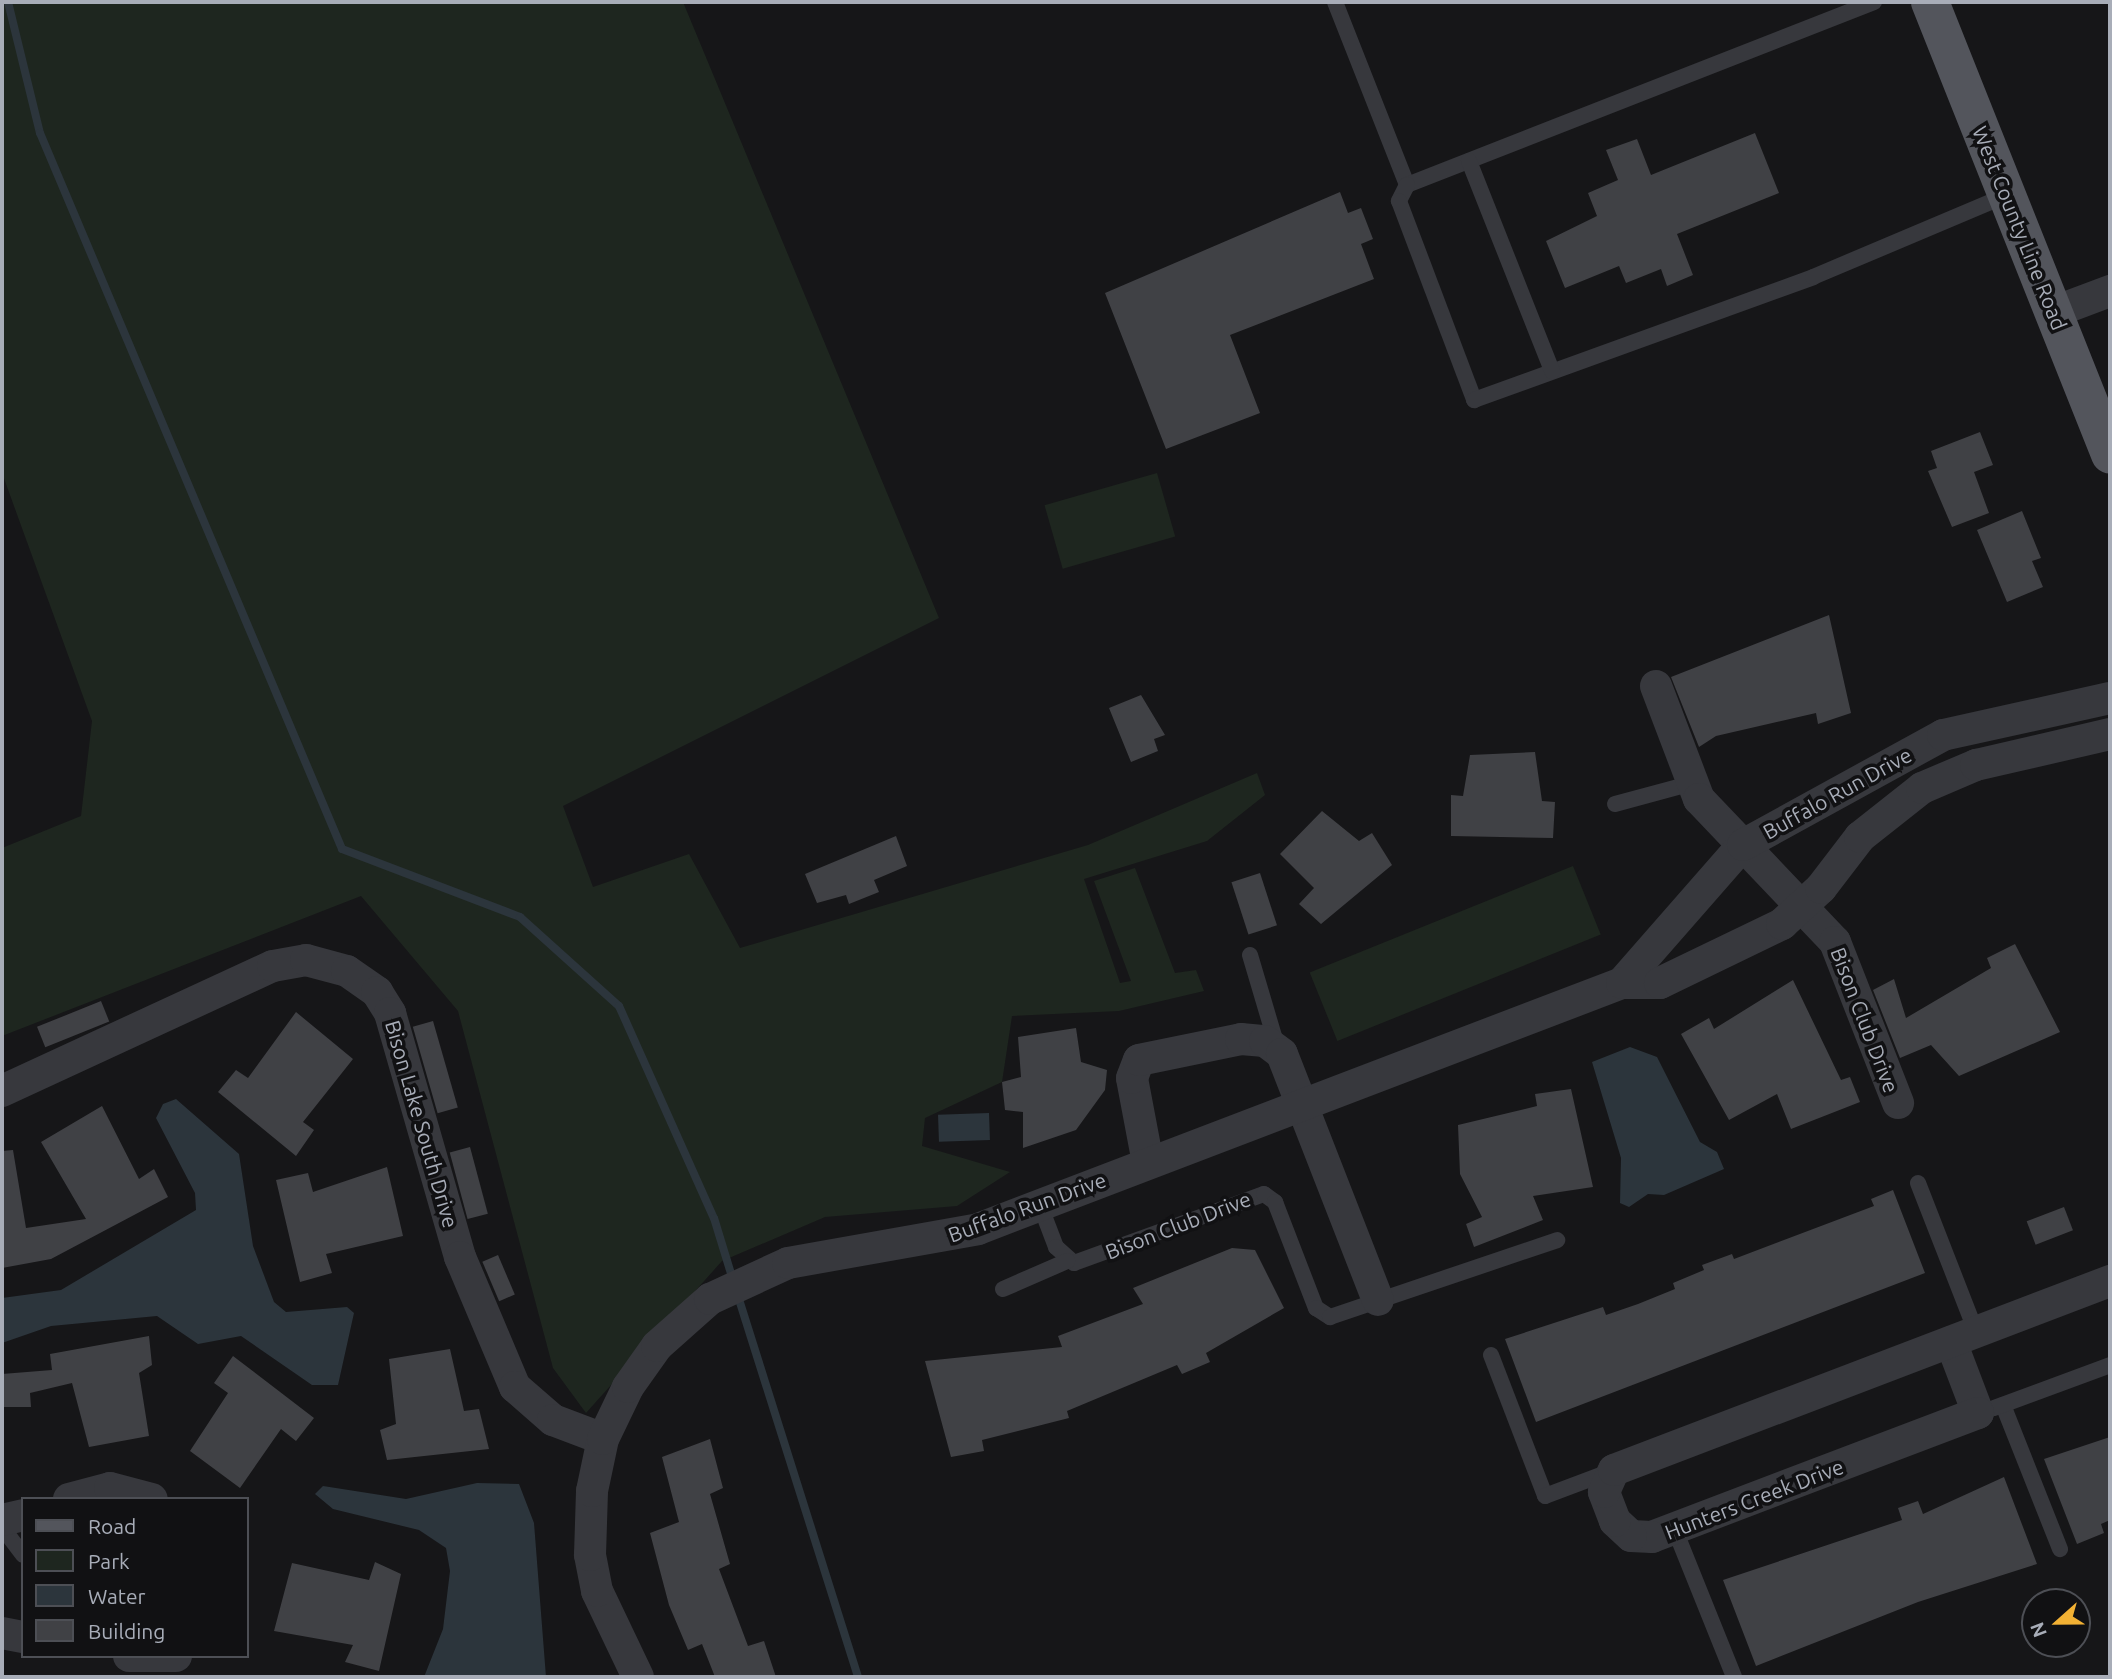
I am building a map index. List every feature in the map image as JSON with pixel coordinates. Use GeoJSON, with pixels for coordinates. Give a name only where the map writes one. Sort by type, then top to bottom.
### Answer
{"type":"FeatureCollection","features":[{"type":"Feature","properties":{"kind":"main road","name":"West County Line Road"},"geometry":{"type":"LineString","coordinates":[[1930,2],[2110,454]]}},
{"type":"Feature","properties":{"kind":"street"},"geometry":{"type":"LineString","coordinates":[[2054,312],[2110,291]]}},
{"type":"Feature","properties":{"kind":"street","name":"Bison Club Drive"},"geometry":{"type":"LineString","coordinates":[[1656,686],[1699,799],[1805,904],[1835,942],[1898,1103]]}},
{"type":"Feature","properties":{"kind":"street","name":"Buffalo Run Drive"},"geometry":{"type":"LineString","coordinates":[[1622,983],[1743,845],[1943,735],[2110,698]]}},
{"type":"Feature","properties":{"kind":"street","name":"Buffalo Run Drive"},"geometry":{"type":"LineString","coordinates":[[638,1677],[606,1614],[590,1555],[592,1491],[603,1439],[657,1346],[741,1281],[811,1258],[958,1235],[1622,983],[1660,983],[1734,952],[1805,904],[1860,837],[1922,788],[1976,765],[2110,734]]}},
{"type":"Feature","properties":{"kind":"street","name":"Bison Lake South Drive"},"geometry":{"type":"LineString","coordinates":[[2,1091],[273,966],[306,961],[347,971],[377,992],[390,1013],[460,1256],[515,1387],[553,1420],[603,1439]]}},
{"type":"Feature","properties":{"kind":"street"},"geometry":{"type":"LineString","coordinates":[[1148,1163],[1132,1078],[1139,1060],[1251,1038],[1279,1052],[1303,1104],[1378,1300]]}},
{"type":"Feature","properties":{"kind":"street"},"geometry":{"type":"LineString","coordinates":[[1614,1470],[2110,1281]]}},
{"type":"Feature","properties":{"kind":"street"},"geometry":{"type":"LineString","coordinates":[[1964,1337],[1991,1409]]}},
{"type":"Feature","properties":{"kind":"street","name":"Hunters Creek Drive"},"geometry":{"type":"LineString","coordinates":[[1614,1470],[1604,1492],[1622,1529],[1644,1538],[1675,1530],[1991,1409]]}},
{"type":"Feature","properties":{"kind":"street"},"geometry":{"type":"LineString","coordinates":[[76,1497],[110,1488],[144,1497]]}},
{"type":"Feature","properties":{"kind":"street"},"geometry":{"type":"LineString","coordinates":[[2,1520],[21,1516]]}},
{"type":"Feature","properties":{"kind":"street"},"geometry":{"type":"LineString","coordinates":[[2,1633],[21,1637]]}},
{"type":"Feature","properties":{"kind":"lane"},"geometry":{"type":"LineString","coordinates":[[1335,2],[1407,185]]}},
{"type":"Feature","properties":{"kind":"lane"},"geometry":{"type":"LineString","coordinates":[[1874,2],[1407,185],[1399,201],[1474,400],[1813,277],[2007,195]]}},
{"type":"Feature","properties":{"kind":"lane"},"geometry":{"type":"LineString","coordinates":[[1469,161],[1552,371]]}},
{"type":"Feature","properties":{"kind":"lane"},"geometry":{"type":"LineString","coordinates":[[1615,804],[1693,783]]}},
{"type":"Feature","properties":{"kind":"lane"},"geometry":{"type":"LineString","coordinates":[[1250,955],[1279,1052]]}},
{"type":"Feature","properties":{"kind":"lane"},"geometry":{"type":"LineString","coordinates":[[1918,1183],[1964,1337]]}},
{"type":"Feature","properties":{"kind":"lane","name":"Bison Club Drive"},"geometry":{"type":"LineString","coordinates":[[1068,1261],[1084,1261],[1264,1194],[1275,1202],[1320,1313],[1334,1316],[1557,1240]]}},
{"type":"Feature","properties":{"kind":"lane"},"geometry":{"type":"LineString","coordinates":[[1003,1289],[1068,1261],[1040,1205]]}},
{"type":"Feature","properties":{"kind":"lane"},"geometry":{"type":"LineString","coordinates":[[1491,1355],[1545,1496],[1614,1470]]}},
{"type":"Feature","properties":{"kind":"lane"},"geometry":{"type":"LineString","coordinates":[[2060,1549],[1991,1409],[2110,1365]]}},
{"type":"Feature","properties":{"kind":"lane"},"geometry":{"type":"LineString","coordinates":[[2,1527],[21,1552]]}},
{"type":"Feature","properties":{"kind":"lane"},"geometry":{"type":"LineString","coordinates":[[1675,1530],[1734,1677]]}},
{"type":"Feature","properties":{"kind":"green space"},"geometry":{"type":"Polygon","coordinates":[[[2,2],[683,2],[939,618],[563,806],[593,887],[689,854],[740,948],[1088,845],[1257,773],[1265,795],[1207,841],[1084,879],[1120,983],[1131,981],[1094,881],[1135,868],[1175,973],[1196,970],[1204,991],[1119,1011],[1012,1016],[1002,1082],[925,1118],[922,1146],[1010,1172],[957,1206],[825,1217],[722,1261],[586,1413],[553,1368],[458,1011],[361,896],[2,1036],[2,848],[81,816],[92,721],[2,473],[2,2]]]}},
{"type":"Feature","properties":{"kind":"green space"},"geometry":{"type":"Polygon","coordinates":[[[1157,473],[1175,536],[1063,569],[1045,505],[1157,473]]]}},
{"type":"Feature","properties":{"kind":"green space"},"geometry":{"type":"Polygon","coordinates":[[[1573,866],[1601,935],[1337,1041],[1310,972],[1573,866]]]}},
{"type":"Feature","properties":{"kind":"water"},"geometry":{"type":"Polygon","coordinates":[[[1630,1047],[1657,1057],[1700,1142],[1717,1152],[1724,1169],[1664,1195],[1648,1194],[1629,1207],[1620,1203],[1621,1158],[1592,1062],[1630,1047]]]}},
{"type":"Feature","properties":{"kind":"water"},"geometry":{"type":"Polygon","coordinates":[[[176,1099],[239,1154],[253,1246],[274,1302],[286,1312],[347,1307],[354,1313],[338,1385],[312,1385],[241,1336],[198,1344],[157,1316],[51,1326],[2,1343],[2,1298],[61,1290],[196,1210],[195,1193],[156,1118],[163,1104],[176,1099]]]}},
{"type":"Feature","properties":{"kind":"water"},"geometry":{"type":"Polygon","coordinates":[[[989,1113],[990,1140],[939,1142],[938,1115],[989,1113]]]}},
{"type":"Feature","properties":{"kind":"water"},"geometry":{"type":"Polygon","coordinates":[[[477,1483],[519,1484],[534,1523],[546,1677],[424,1677],[443,1629],[450,1571],[446,1548],[419,1530],[333,1509],[315,1494],[323,1486],[406,1499],[477,1483]]]}},
{"type":"Feature","properties":{"kind":"building"},"geometry":{"type":"Polygon","coordinates":[[[1755,133],[1779,193],[1677,234],[1693,275],[1667,286],[1661,269],[1626,283],[1619,266],[1565,288],[1546,241],[1597,216],[1588,193],[1618,180],[1606,150],[1637,139],[1651,175],[1755,133]]]}},
{"type":"Feature","properties":{"kind":"building"},"geometry":{"type":"Polygon","coordinates":[[[1340,192],[1348,213],[1361,208],[1373,239],[1361,244],[1374,279],[1230,335],[1260,413],[1166,449],[1105,293],[1340,192]]]}},
{"type":"Feature","properties":{"kind":"building"},"geometry":{"type":"Polygon","coordinates":[[[1980,432],[1993,465],[1974,472],[1989,513],[1952,527],[1928,471],[1937,468],[1931,451],[1980,432]]]}},
{"type":"Feature","properties":{"kind":"building"},"geometry":{"type":"Polygon","coordinates":[[[2022,511],[2041,558],[2032,561],[2043,587],[2007,602],[1977,530],[2022,511]]]}},
{"type":"Feature","properties":{"kind":"building"},"geometry":{"type":"Polygon","coordinates":[[[1829,615],[1851,713],[1818,724],[1816,713],[1716,736],[1699,747],[1671,677],[1829,615]]]}},
{"type":"Feature","properties":{"kind":"building"},"geometry":{"type":"Polygon","coordinates":[[[1141,695],[1165,735],[1154,739],[1158,751],[1131,762],[1109,708],[1141,695]]]}},
{"type":"Feature","properties":{"kind":"building"},"geometry":{"type":"Polygon","coordinates":[[[1535,752],[1542,801],[1555,802],[1553,838],[1451,836],[1451,795],[1463,796],[1470,755],[1535,752]]]}},
{"type":"Feature","properties":{"kind":"building"},"geometry":{"type":"Polygon","coordinates":[[[1322,811],[1359,841],[1372,833],[1392,865],[1321,924],[1299,904],[1314,888],[1280,854],[1322,811]]]}},
{"type":"Feature","properties":{"kind":"building"},"geometry":{"type":"Polygon","coordinates":[[[896,836],[907,866],[874,880],[879,892],[849,904],[846,895],[817,903],[805,874],[896,836]]]}},
{"type":"Feature","properties":{"kind":"building"},"geometry":{"type":"Polygon","coordinates":[[[1260,873],[1277,925],[1248,935],[1231,882],[1260,873]]]}},
{"type":"Feature","properties":{"kind":"building"},"geometry":{"type":"Polygon","coordinates":[[[2015,944],[2060,1032],[1959,1076],[1931,1045],[1900,1058],[1873,990],[1894,979],[1906,1018],[1991,968],[1987,958],[2015,944]]]}},
{"type":"Feature","properties":{"kind":"building"},"geometry":{"type":"Polygon","coordinates":[[[1793,980],[1841,1080],[1850,1077],[1860,1102],[1791,1129],[1777,1094],[1729,1120],[1681,1034],[1709,1018],[1714,1029],[1793,980]]]}},
{"type":"Feature","properties":{"kind":"building"},"geometry":{"type":"Polygon","coordinates":[[[101,1001],[109,1021],[45,1047],[37,1027],[101,1001]]]}},
{"type":"Feature","properties":{"kind":"building"},"geometry":{"type":"Polygon","coordinates":[[[296,1012],[353,1059],[303,1122],[314,1130],[296,1156],[218,1092],[236,1070],[248,1078],[296,1012]]]}},
{"type":"Feature","properties":{"kind":"building"},"geometry":{"type":"Polygon","coordinates":[[[433,1021],[458,1108],[438,1113],[413,1027],[433,1021]]]}},
{"type":"Feature","properties":{"kind":"building"},"geometry":{"type":"Polygon","coordinates":[[[1076,1028],[1081,1062],[1107,1070],[1105,1090],[1076,1130],[1023,1148],[1023,1112],[1005,1110],[1002,1082],[1021,1077],[1018,1037],[1076,1028]]]}},
{"type":"Feature","properties":{"kind":"building"},"geometry":{"type":"Polygon","coordinates":[[[1571,1089],[1593,1187],[1533,1196],[1543,1220],[1474,1247],[1466,1224],[1482,1217],[1460,1174],[1458,1125],[1537,1106],[1535,1094],[1571,1089]]]}},
{"type":"Feature","properties":{"kind":"building"},"geometry":{"type":"Polygon","coordinates":[[[102,1106],[139,1179],[154,1169],[168,1197],[51,1259],[2,1268],[2,1151],[13,1150],[26,1228],[86,1219],[41,1142],[102,1106]]]}},
{"type":"Feature","properties":{"kind":"building"},"geometry":{"type":"Polygon","coordinates":[[[470,1147],[488,1214],[468,1219],[450,1152],[470,1147]]]}},
{"type":"Feature","properties":{"kind":"building"},"geometry":{"type":"Polygon","coordinates":[[[387,1167],[403,1236],[326,1254],[332,1273],[300,1282],[276,1180],[308,1173],[313,1192],[387,1167]]]}},
{"type":"Feature","properties":{"kind":"building"},"geometry":{"type":"Polygon","coordinates":[[[1893,1190],[1925,1273],[1536,1422],[1505,1339],[1603,1307],[1606,1315],[1638,1304],[1675,1289],[1673,1283],[1704,1270],[1702,1265],[1732,1254],[1734,1259],[1874,1206],[1871,1199],[1893,1190]]]}},
{"type":"Feature","properties":{"kind":"building"},"geometry":{"type":"Polygon","coordinates":[[[2064,1207],[2073,1230],[2036,1245],[2027,1221],[2064,1207]]]}},
{"type":"Feature","properties":{"kind":"building"},"geometry":{"type":"Polygon","coordinates":[[[1232,1248],[1255,1250],[1284,1308],[1206,1353],[1210,1362],[1182,1374],[1177,1365],[1067,1411],[1069,1418],[982,1440],[984,1451],[951,1457],[925,1361],[1062,1347],[1058,1336],[1143,1304],[1133,1288],[1232,1248]]]}},
{"type":"Feature","properties":{"kind":"building"},"geometry":{"type":"Polygon","coordinates":[[[498,1255],[515,1295],[499,1301],[482,1262],[498,1255]]]}},
{"type":"Feature","properties":{"kind":"building"},"geometry":{"type":"Polygon","coordinates":[[[149,1336],[152,1365],[139,1373],[149,1436],[89,1447],[72,1383],[30,1393],[31,1407],[2,1407],[2,1374],[52,1370],[50,1354],[149,1336]]]}},
{"type":"Feature","properties":{"kind":"building"},"geometry":{"type":"Polygon","coordinates":[[[450,1349],[464,1411],[479,1409],[489,1449],[387,1460],[380,1430],[396,1424],[389,1359],[450,1349]]]}},
{"type":"Feature","properties":{"kind":"building"},"geometry":{"type":"Polygon","coordinates":[[[233,1356],[314,1418],[296,1441],[281,1429],[240,1488],[190,1451],[228,1393],[214,1383],[233,1356]]]}},
{"type":"Feature","properties":{"kind":"building"},"geometry":{"type":"Polygon","coordinates":[[[2110,1437],[2110,1520],[2101,1524],[2104,1533],[2077,1544],[2044,1459],[2110,1437]]]}},
{"type":"Feature","properties":{"kind":"building"},"geometry":{"type":"Polygon","coordinates":[[[710,1439],[723,1488],[710,1494],[730,1564],[719,1569],[748,1646],[764,1641],[776,1677],[715,1677],[702,1644],[688,1650],[669,1605],[650,1533],[679,1522],[662,1457],[710,1439]]]}},
{"type":"Feature","properties":{"kind":"building"},"geometry":{"type":"Polygon","coordinates":[[[2004,1477],[2037,1564],[1918,1602],[1756,1666],[1723,1580],[1902,1520],[1898,1508],[1918,1501],[1923,1514],[2004,1477]]]}},
{"type":"Feature","properties":{"kind":"building"},"geometry":{"type":"Polygon","coordinates":[[[375,1562],[401,1574],[379,1671],[345,1662],[353,1645],[274,1631],[292,1563],[369,1580],[375,1562]]]}},
{"type":"Feature","properties":{"kind":"waterway"},"geometry":{"type":"LineString","coordinates":[[8,2],[40,133],[342,849],[520,917],[619,1006],[714,1218],[733,1280]]}},
{"type":"Feature","properties":{"kind":"waterway"},"geometry":{"type":"LineString","coordinates":[[737,1293],[858,1677]]}}]}
